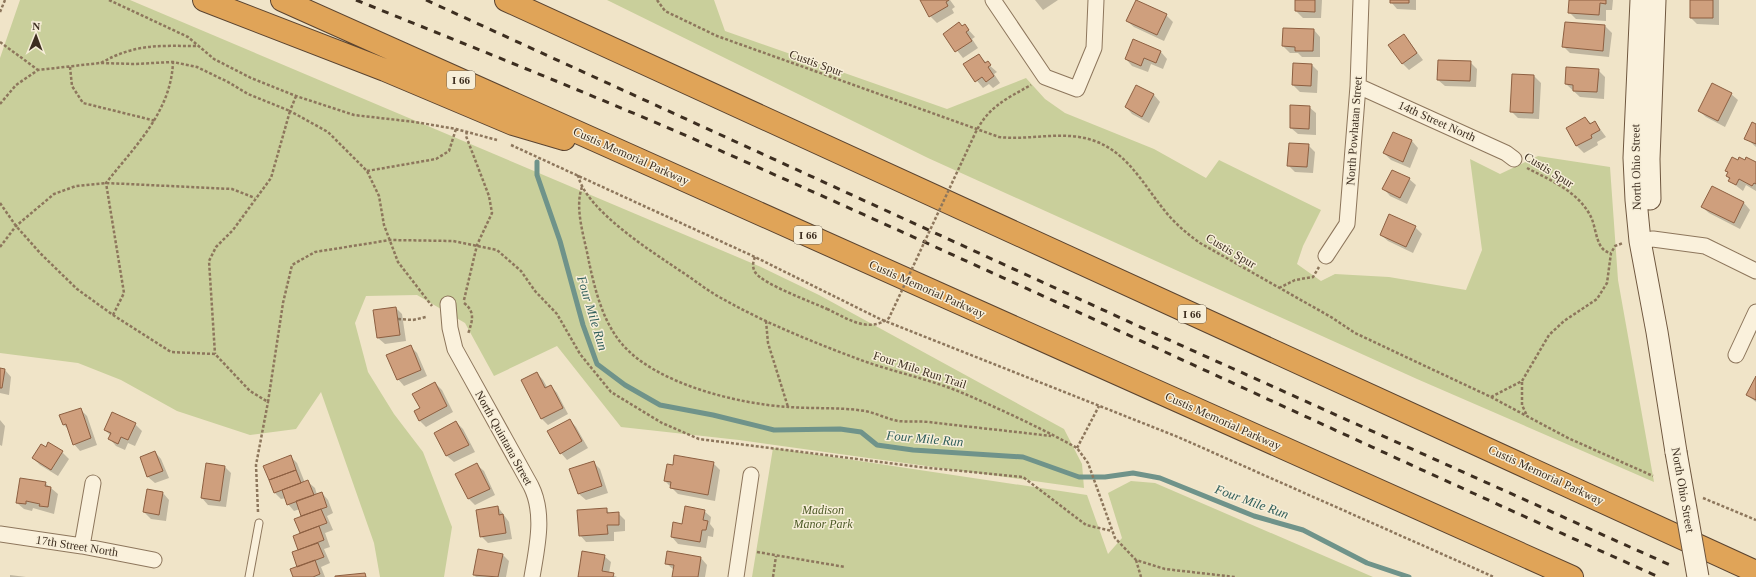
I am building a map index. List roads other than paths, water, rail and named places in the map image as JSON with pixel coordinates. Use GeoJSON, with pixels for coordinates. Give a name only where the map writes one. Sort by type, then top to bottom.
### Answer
{"type":"FeatureCollection","features":[{"type":"Feature","properties":{"kind":"highway"},"geometry":{"type":"LineString","coordinates":[[204,0],[385,70],[512,124],[641,160]]}},
{"type":"Feature","properties":{"kind":"highway","name":"Custis Memorial Parkway"},"geometry":{"type":"LineString","coordinates":[[282,0],[1572,577]]}},
{"type":"Feature","properties":{"kind":"highway","name":"Custis Memorial Parkway"},"geometry":{"type":"LineString","coordinates":[[506,0],[1756,572]]}},
{"type":"Feature","properties":{"kind":"highway"},"geometry":{"type":"LineString","coordinates":[[541,0],[628,56]]}},
{"type":"Feature","properties":{"kind":"street"},"geometry":{"type":"LineString","coordinates":[[993,0],[1045,77],[1077,89],[1094,48],[1096,0]]}},
{"type":"Feature","properties":{"kind":"street","name":"North Powhatan Street"},"geometry":{"type":"LineString","coordinates":[[1326,256],[1347,224],[1358,86],[1361,0]]}},
{"type":"Feature","properties":{"kind":"street","name":"North Ohio Street"},"geometry":{"type":"LineString","coordinates":[[1648,8],[1649,158],[1646,240],[1657,332],[1698,577]]}},
{"type":"Feature","properties":{"kind":"street","name":"14th Street North"},"geometry":{"type":"LineString","coordinates":[[1358,86],[1506,153],[1514,159]]}},
{"type":"Feature","properties":{"kind":"street"},"geometry":{"type":"LineString","coordinates":[[1646,240],[1705,246],[1756,271]]}},
{"type":"Feature","properties":{"kind":"street","name":"North Quintana Street"},"geometry":{"type":"LineString","coordinates":[[448,307],[450,328],[455,349],[532,488],[536,498],[539,521],[532,577]]}},
{"type":"Feature","properties":{"kind":"street"},"geometry":{"type":"LineString","coordinates":[[1736,355],[1756,312]]}},
{"type":"Feature","properties":{"kind":"street"},"geometry":{"type":"LineString","coordinates":[[736,577],[751,475]]}},
{"type":"Feature","properties":{"kind":"street"},"geometry":{"type":"LineString","coordinates":[[82,546],[93,483]]}},
{"type":"Feature","properties":{"kind":"street","name":"17th Street North"},"geometry":{"type":"LineString","coordinates":[[0,534],[82,546],[154,560]]}},
{"type":"Feature","properties":{"kind":"lane"},"geometry":{"type":"LineString","coordinates":[[249,577],[259,523]]}},
{"type":"Feature","properties":{"kind":"waterway","name":"Four Mile Run"},"geometry":{"type":"LineString","coordinates":[[537,162],[537,175],[560,241],[583,325],[597,364],[625,385],[660,405],[713,415],[774,430],[840,429],[861,432],[877,445],[913,450],[1023,457],[1079,477],[1105,477],[1133,473],[1160,478],[1254,516],[1303,530],[1367,563],[1409,577]]}},
{"type":"Feature","properties":{"kind":"railway"},"geometry":{"type":"LineString","coordinates":[[356,0],[564,84],[809,190],[1659,577]]}},
{"type":"Feature","properties":{"kind":"railway"},"geometry":{"type":"LineString","coordinates":[[426,0],[1147,330],[1670,565]]}},
{"type":"Feature","properties":{"kind":"park label","name":"Madison Manor Park"},"geometry":{"type":"Point","coordinates":[823,517]}}]}
